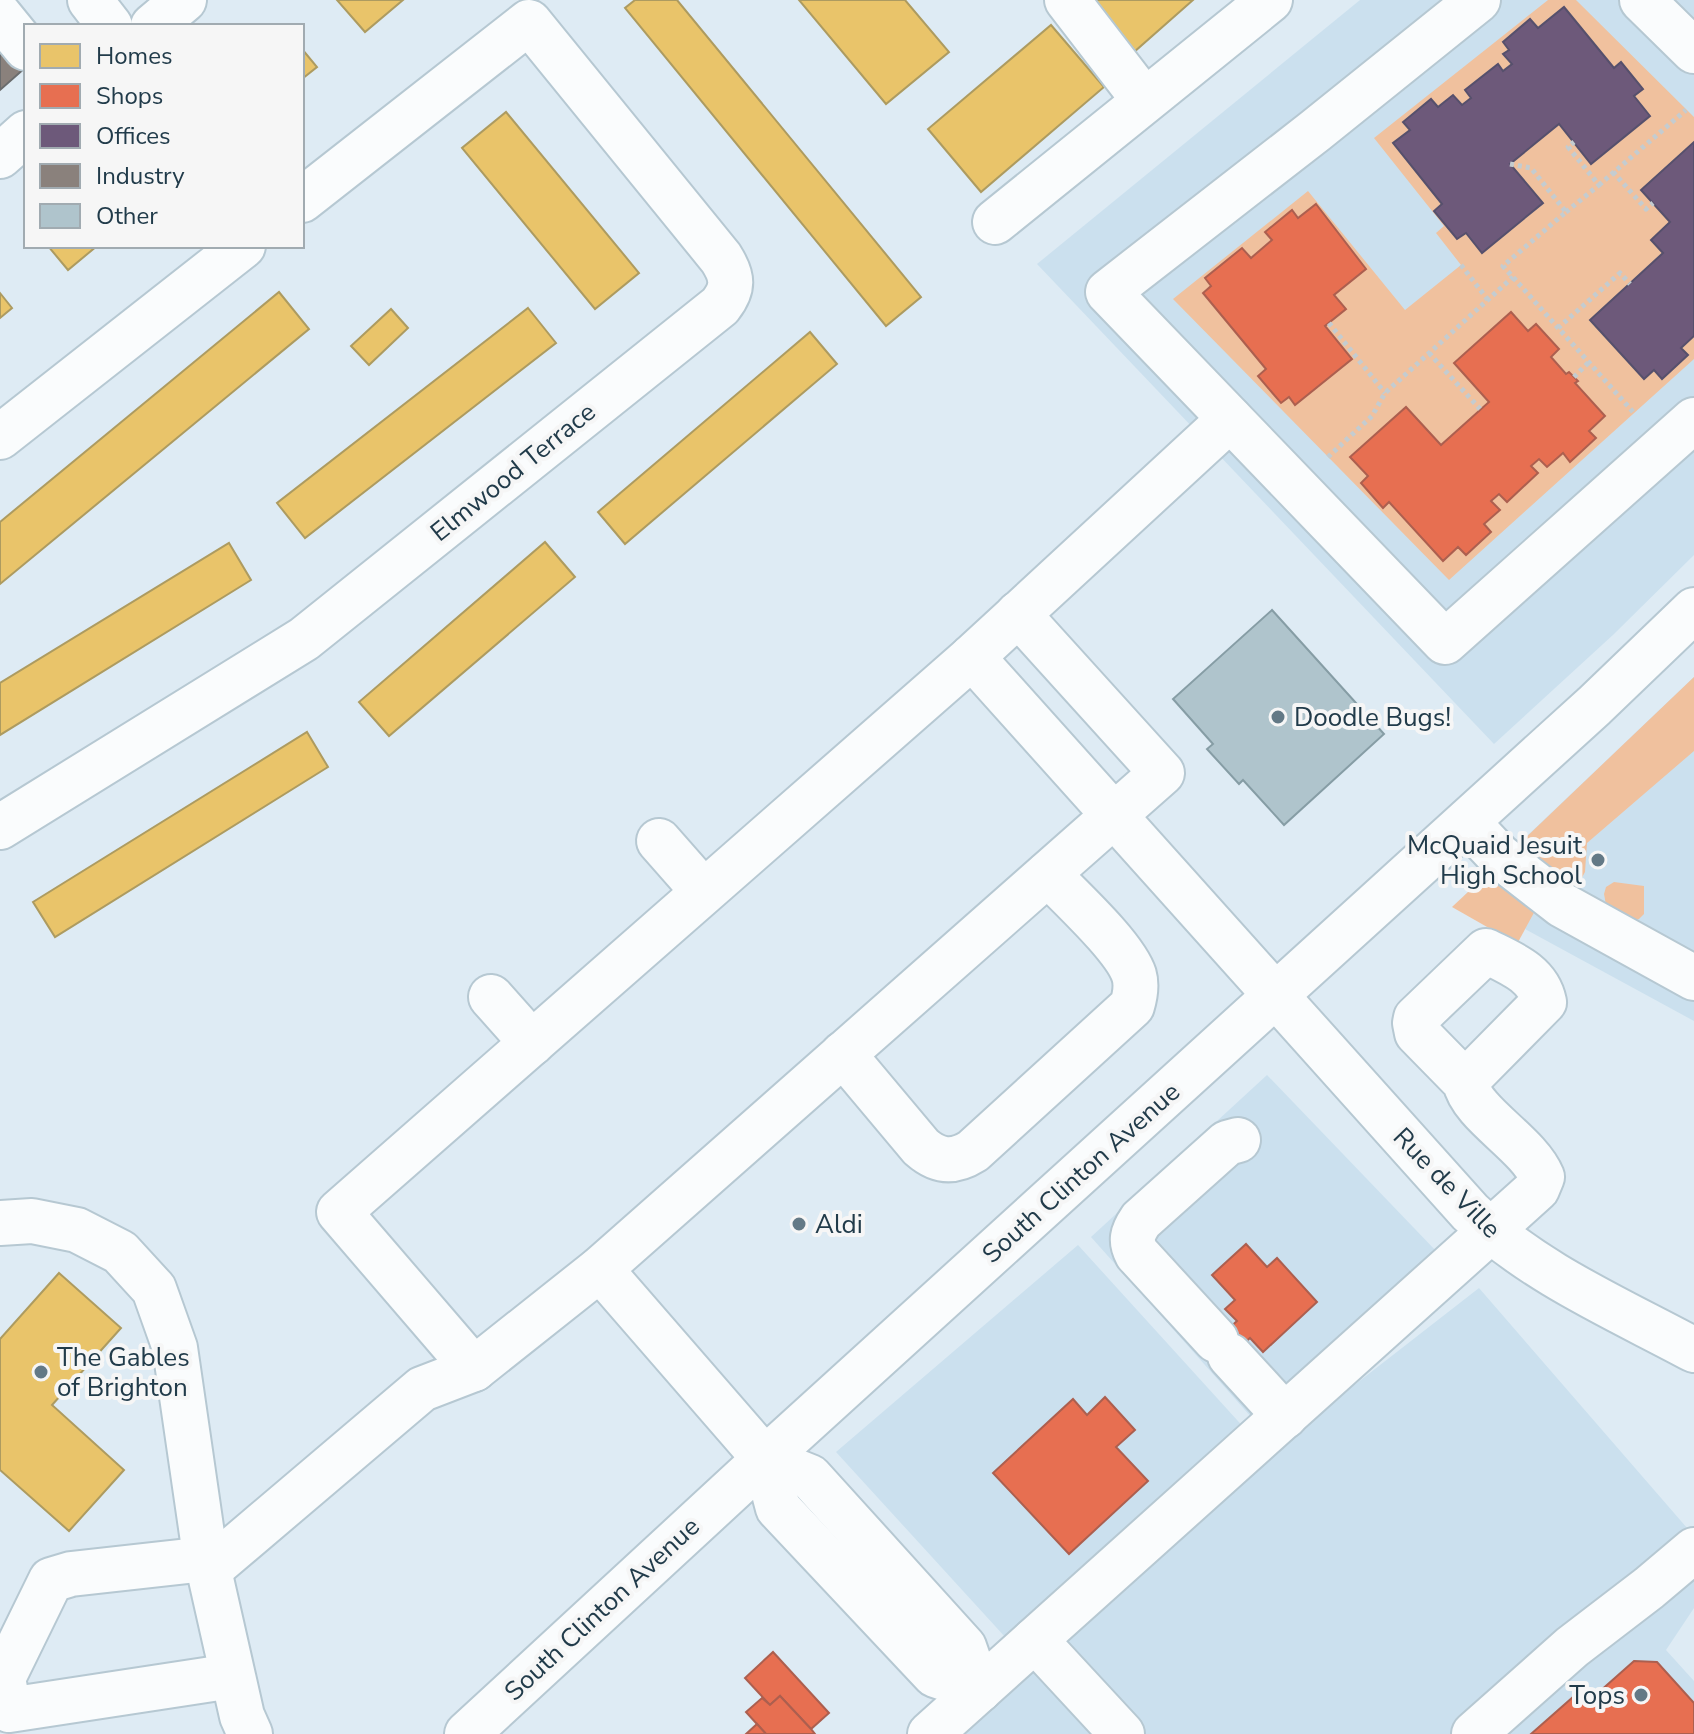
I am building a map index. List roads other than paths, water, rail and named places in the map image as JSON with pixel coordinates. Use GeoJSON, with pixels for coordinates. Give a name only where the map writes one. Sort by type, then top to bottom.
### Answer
{"type":"FeatureCollection","features":[{"type":"Feature","properties":{"kind":"street"},"geometry":{"type":"LineString","coordinates":[[90,0],[108,24]]}},
{"type":"Feature","properties":{"kind":"street"},"geometry":{"type":"LineString","coordinates":[[155,24],[184,0]]}},
{"type":"Feature","properties":{"kind":"street"},"geometry":{"type":"LineString","coordinates":[[1067,0],[1144,100]]}},
{"type":"Feature","properties":{"kind":"street"},"geometry":{"type":"LineString","coordinates":[[995,222],[1270,0]]}},
{"type":"Feature","properties":{"kind":"street"},"geometry":{"type":"LineString","coordinates":[[1478,0],[1108,292],[1445,642],[1694,420]]}},
{"type":"Feature","properties":{"kind":"street","name":"Elmwood Terrace"},"geometry":{"type":"LineString","coordinates":[[0,827],[304,639],[720,306],[732,286],[730,273],[721,258],[542,11],[304,198]]}},
{"type":"Feature","properties":{"kind":"street"},"geometry":{"type":"LineString","coordinates":[[0,16],[24,46]]}},
{"type":"Feature","properties":{"kind":"street"},"geometry":{"type":"LineString","coordinates":[[0,156],[24,135]]}},
{"type":"Feature","properties":{"kind":"street"},"geometry":{"type":"LineString","coordinates":[[0,437],[240,248]]}},
{"type":"Feature","properties":{"kind":"street"},"geometry":{"type":"LineString","coordinates":[[474,1369],[339,1212],[972,657],[1230,419]]}},
{"type":"Feature","properties":{"kind":"street","name":"South Clinton Avenue"},"geometry":{"type":"LineString","coordinates":[[467,1734],[1594,706],[1694,610]]}},
{"type":"Feature","properties":{"kind":"street"},"geometry":{"type":"LineString","coordinates":[[232,1676],[9,1710],[3,1678],[51,1580],[71,1574],[208,1564],[422,1389],[474,1369],[600,1269],[1162,773],[1018,614]]}},
{"type":"Feature","properties":{"kind":"street","name":"Rue de Ville"},"geometry":{"type":"LineString","coordinates":[[972,657],[1448,1190],[1491,1232],[1561,1279],[1694,1350]]}},
{"type":"Feature","properties":{"kind":"street"},"geometry":{"type":"LineString","coordinates":[[1467,822],[1499,856],[1562,905],[1694,978]]}},
{"type":"Feature","properties":{"kind":"street"},"geometry":{"type":"LineString","coordinates":[[659,841],[703,891]]}},
{"type":"Feature","properties":{"kind":"street"},"geometry":{"type":"LineString","coordinates":[[843,1054],[932,1157],[961,1159],[973,1151],[1132,1006],[1136,991],[1134,974],[1123,954],[1048,874]]}},
{"type":"Feature","properties":{"kind":"street"},"geometry":{"type":"LineString","coordinates":[[491,997],[532,1043]]}},
{"type":"Feature","properties":{"kind":"street"},"geometry":{"type":"LineString","coordinates":[[930,1734],[1537,1189],[1542,1177],[1537,1165],[1486,1114],[1466,1089],[1465,1082]]}},
{"type":"Feature","properties":{"kind":"street"},"geometry":{"type":"LineString","coordinates":[[1238,1140],[1227,1143],[1141,1220],[1133,1232],[1132,1244],[1137,1254],[1285,1416]]}},
{"type":"Feature","properties":{"kind":"street"},"geometry":{"type":"LineString","coordinates":[[0,1223],[32,1221],[77,1230],[120,1252],[154,1289],[175,1348],[208,1564],[232,1676],[250,1734]]}},
{"type":"Feature","properties":{"kind":"street"},"geometry":{"type":"LineString","coordinates":[[600,1269],[765,1459],[810,1477],[964,1647],[979,1690]]}},
{"type":"Feature","properties":{"kind":"street"},"geometry":{"type":"LineString","coordinates":[[1474,1734],[1572,1647],[1694,1550]]}},
{"type":"Feature","properties":{"kind":"street"},"geometry":{"type":"LineString","coordinates":[[1035,1640],[1122,1734]]}},
{"type":"Feature","properties":{"kind":"place","name":"Doodle Bugs!"},"geometry":{"type":"Point","coordinates":[1278,717]}},
{"type":"Feature","properties":{"kind":"place","name":"McQuaid Jesuit High School"},"geometry":{"type":"Point","coordinates":[1598,860]}},
{"type":"Feature","properties":{"kind":"place","name":"Aldi"},"geometry":{"type":"Point","coordinates":[799,1224]}},
{"type":"Feature","properties":{"kind":"place","name":"The Gables of Brighton"},"geometry":{"type":"Point","coordinates":[41,1372]}},
{"type":"Feature","properties":{"kind":"place","name":"Tops"},"geometry":{"type":"Point","coordinates":[1641,1695]}}]}
